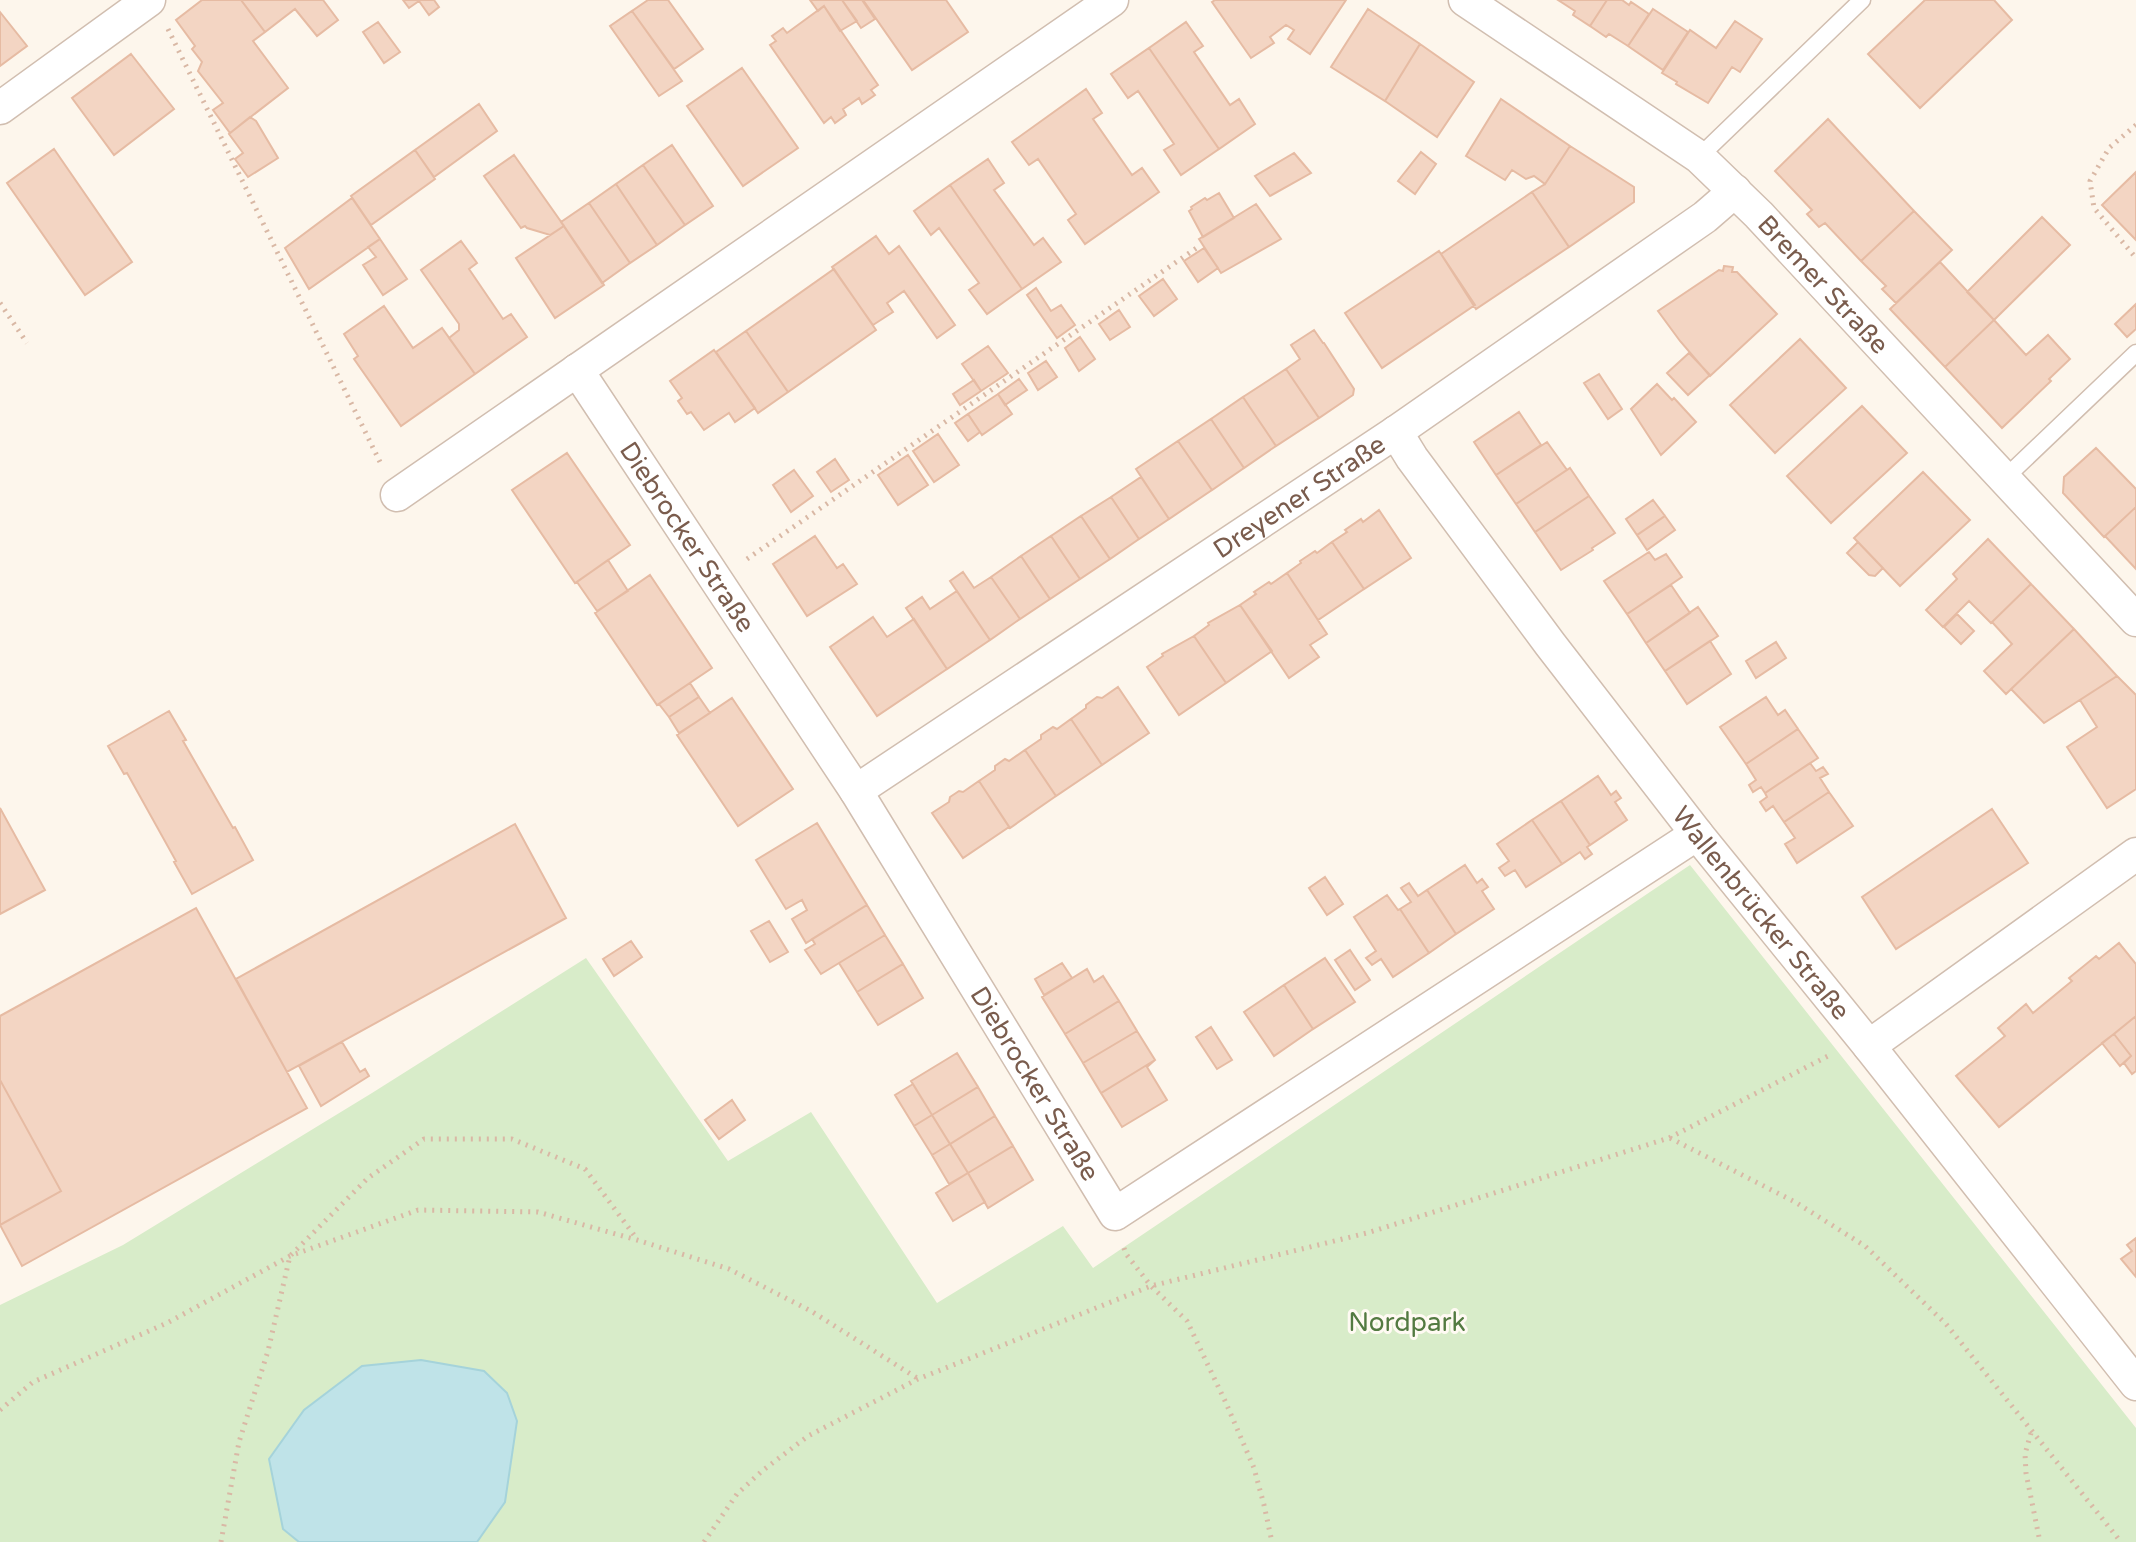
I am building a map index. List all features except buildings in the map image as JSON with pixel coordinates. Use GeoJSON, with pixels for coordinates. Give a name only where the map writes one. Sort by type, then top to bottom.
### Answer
{"type":"FeatureCollection","features":[{"type":"Feature","properties":{"kind":"street"},"geometry":{"type":"LineString","coordinates":[[397,495],[1112,0]]}},
{"type":"Feature","properties":{"kind":"street","name":"Bremer Straße"},"geometry":{"type":"LineString","coordinates":[[1465,0],[1699,157],[1735,191],[2136,620]]}},
{"type":"Feature","properties":{"kind":"street"},"geometry":{"type":"LineString","coordinates":[[0,108],[147,2]]}},
{"type":"Feature","properties":{"kind":"street","name":"Dreyener Straße"},"geometry":{"type":"LineString","coordinates":[[856,791],[1396,432],[1705,217],[1735,191]]}},
{"type":"Feature","properties":{"kind":"street","name":"Diebrocker Straße"},"geometry":{"type":"LineString","coordinates":[[577,370],[856,791],[1115,1214]]}},
{"type":"Feature","properties":{"kind":"street","name":"Wallenbrücker Straße"},"geometry":{"type":"LineString","coordinates":[[1396,432],[1550,644],[1697,834],[2136,1384]]}},
{"type":"Feature","properties":{"kind":"street"},"geometry":{"type":"LineString","coordinates":[[1115,1214],[1697,834]]}},
{"type":"Feature","properties":{"kind":"street"},"geometry":{"type":"LineString","coordinates":[[1864,1040],[2136,854]]}},
{"type":"Feature","properties":{"kind":"lane"},"geometry":{"type":"LineString","coordinates":[[1699,157],[1862,0]]}},
{"type":"Feature","properties":{"kind":"lane"},"geometry":{"type":"LineString","coordinates":[[2004,479],[2136,353]]}},
{"type":"Feature","properties":{"kind":"path"},"geometry":{"type":"LineString","coordinates":[[147,2],[168,29],[397,495]]}},
{"type":"Feature","properties":{"kind":"path"},"geometry":{"type":"LineString","coordinates":[[2136,125],[2109,148],[2090,181],[2094,208],[2136,258]]}},
{"type":"Feature","properties":{"kind":"path"},"geometry":{"type":"LineString","coordinates":[[716,580],[1198,247]]}},
{"type":"Feature","properties":{"kind":"path"},"geometry":{"type":"LineString","coordinates":[[0,303],[27,343]]}},
{"type":"Feature","properties":{"kind":"path"},"geometry":{"type":"LineString","coordinates":[[704,1542],[737,1494],[797,1444],[918,1379],[1151,1286],[1367,1233],[1669,1138],[1864,1040]]}},
{"type":"Feature","properties":{"kind":"path"},"geometry":{"type":"LineString","coordinates":[[1669,1138],[1795,1202],[1865,1246],[1946,1324],[2121,1542]]}},
{"type":"Feature","properties":{"kind":"path"},"geometry":{"type":"LineString","coordinates":[[221,1542],[239,1442],[268,1351],[290,1256],[368,1178],[424,1139],[512,1139],[585,1169],[637,1240]]}},
{"type":"Feature","properties":{"kind":"path"},"geometry":{"type":"LineString","coordinates":[[0,1410],[33,1382],[167,1323],[290,1256],[418,1210],[538,1212],[729,1269],[811,1311],[918,1379]]}},
{"type":"Feature","properties":{"kind":"path"},"geometry":{"type":"LineString","coordinates":[[1115,1214],[1126,1254],[1151,1286],[1187,1321],[1254,1468],[1272,1542]]}},
{"type":"Feature","properties":{"kind":"path"},"geometry":{"type":"LineString","coordinates":[[2032,1432],[2025,1454],[2026,1473],[2040,1542]]}},
{"type":"Feature","properties":{"kind":"green space","name":"Nordpark"},"geometry":{"type":"Polygon","coordinates":[[[1690,865],[2136,1428],[2136,1542],[477,1542],[505,1502],[304,1410],[269,1458],[283,1529],[299,1542],[0,1542],[0,1305],[123,1245],[586,958],[728,1161],[811,1112],[937,1303],[1063,1226],[1093,1268],[1690,865]]]}},
{"type":"Feature","properties":{"kind":"water"},"geometry":{"type":"Polygon","coordinates":[[[421,1360],[484,1371],[507,1393],[517,1421],[505,1502],[477,1542],[299,1542],[283,1529],[269,1459],[304,1410],[362,1366],[421,1360]]]}}]}
